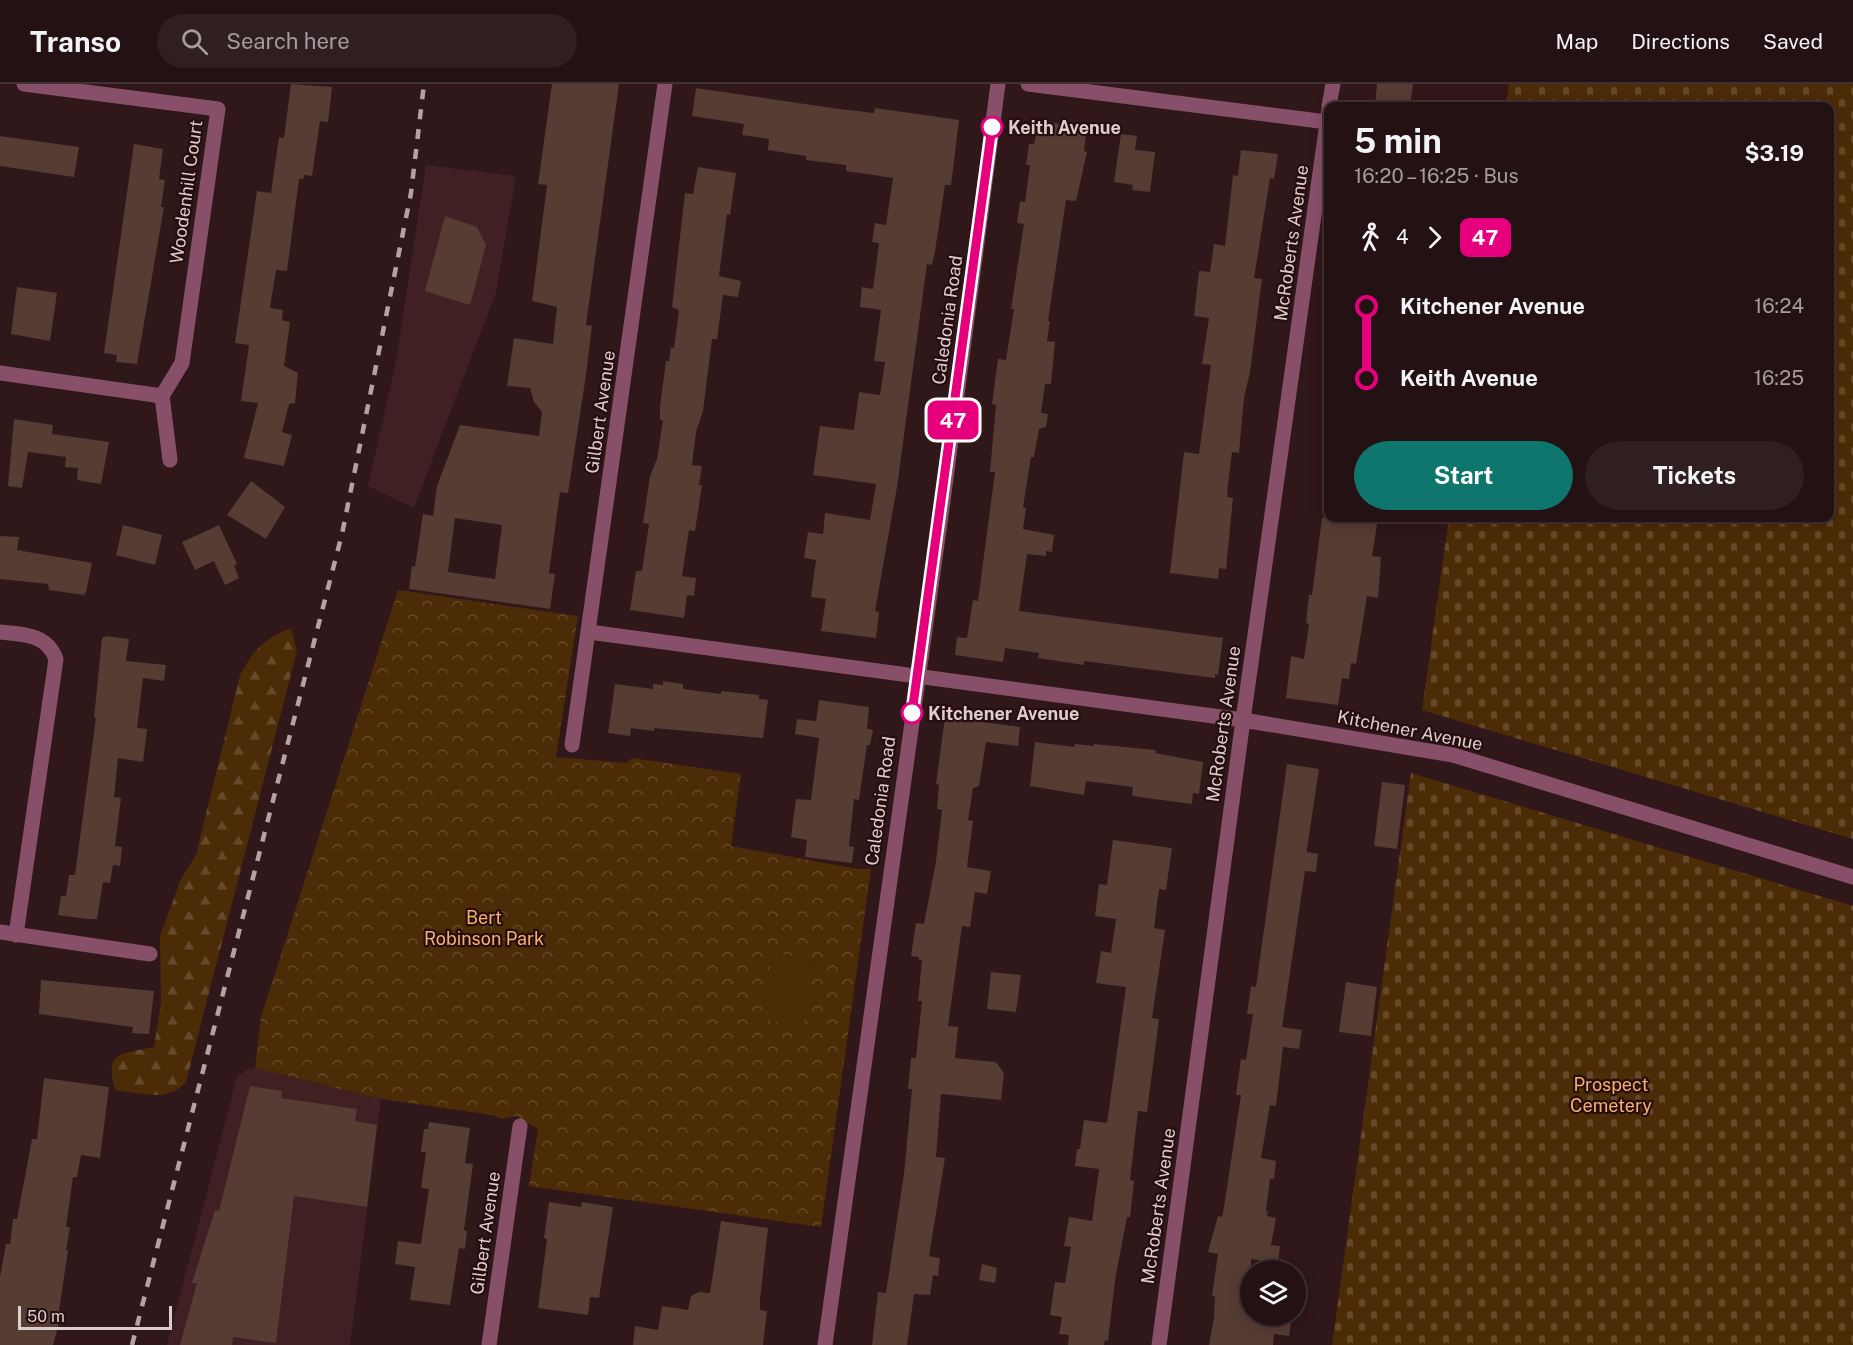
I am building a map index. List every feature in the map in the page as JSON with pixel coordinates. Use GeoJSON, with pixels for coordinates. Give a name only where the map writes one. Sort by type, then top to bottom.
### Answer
{"type":"FeatureCollection","features":[{"type":"Feature","properties":{"kind":"street","name":"Woodenhill Court"},"geometry":{"type":"LineString","coordinates":[[24,84],[218,109],[182,363],[162,396]]}},
{"type":"Feature","properties":{"kind":"street","name":"Gilbert Avenue"},"geometry":{"type":"LineString","coordinates":[[572,745],[665,84]]}},
{"type":"Feature","properties":{"kind":"street","name":"Caledonia Road"},"geometry":{"type":"LineString","coordinates":[[825,1345],[998,84]]}},
{"type":"Feature","properties":{"kind":"street"},"geometry":{"type":"LineString","coordinates":[[1028,84],[1324,113]]}},
{"type":"Feature","properties":{"kind":"street","name":"McRoberts Avenue"},"geometry":{"type":"LineString","coordinates":[[1331,102],[1333,84]]}},
{"type":"Feature","properties":{"kind":"street","name":"McRoberts Avenue"},"geometry":{"type":"LineString","coordinates":[[1159,1345],[1243,720],[1324,148]]}},
{"type":"Feature","properties":{"kind":"street"},"geometry":{"type":"LineString","coordinates":[[0,373],[162,396],[170,460]]}},
{"type":"Feature","properties":{"kind":"street"},"geometry":{"type":"LineString","coordinates":[[0,632],[31,635],[48,645],[53,652],[56,666],[16,935]]}},
{"type":"Feature","properties":{"kind":"street","name":"Kitchener Avenue"},"geometry":{"type":"LineString","coordinates":[[589,632],[1243,720],[1453,755],[1853,878]]}},
{"type":"Feature","properties":{"kind":"street"},"geometry":{"type":"LineString","coordinates":[[0,932],[150,954]]}},
{"type":"Feature","properties":{"kind":"street","name":"Gilbert Avenue"},"geometry":{"type":"LineString","coordinates":[[489,1345],[520,1126]]}},
{"type":"Feature","properties":{"kind":"shaded area"},"geometry":{"type":"Polygon","coordinates":[[[426,165],[516,176],[496,292],[414,508],[368,486],[396,361],[426,165]]]}},
{"type":"Feature","properties":{"kind":"shaded area"},"geometry":{"type":"Polygon","coordinates":[[[255,1068],[381,1099],[350,1345],[167,1345],[237,1077],[248,1069],[255,1068]]]}},
{"type":"Feature","properties":{"kind":"green space"},"geometry":{"type":"Polygon","coordinates":[[[1509,84],[1853,84],[1853,839],[1422,710],[1448,522],[1834,522],[1834,102],[1507,102],[1509,84]]]}},
{"type":"Feature","properties":{"kind":"green space","name":"Bert Robinson Park"},"geometry":{"type":"Polygon","coordinates":[[[398,590],[578,616],[556,757],[627,763],[632,758],[741,774],[731,846],[858,869],[871,869],[821,1227],[529,1186],[538,1129],[516,1116],[502,1119],[492,1115],[381,1099],[255,1068],[261,1017],[398,590]]]}},
{"type":"Feature","properties":{"kind":"green space"},"geometry":{"type":"Polygon","coordinates":[[[291,628],[297,651],[186,1082],[171,1093],[162,1095],[115,1090],[112,1077],[114,1060],[124,1053],[154,1047],[161,1002],[160,936],[181,879],[196,855],[240,675],[250,658],[261,646],[274,636],[291,628]]]}},
{"type":"Feature","properties":{"kind":"green space","name":"Prospect Cemetery"},"geometry":{"type":"Polygon","coordinates":[[[1411,773],[1853,906],[1853,1345],[1332,1345],[1411,773]]]}},
{"type":"Feature","properties":{"kind":"green space"},"geometry":{"type":"Polygon","coordinates":[[[773,953],[815,961],[803,1027],[761,1019],[773,953]]]}},
{"type":"Feature","properties":{"kind":"building"},"geometry":{"type":"Polygon","coordinates":[[[291,84],[332,87],[328,122],[320,121],[312,176],[304,175],[303,179],[299,179],[287,271],[276,270],[270,308],[283,310],[282,320],[290,322],[284,366],[298,373],[295,403],[289,404],[282,432],[292,435],[284,466],[244,458],[258,403],[241,401],[249,345],[235,343],[257,191],[271,193],[279,137],[284,138],[291,84]]]}},
{"type":"Feature","properties":{"kind":"building"},"geometry":{"type":"Polygon","coordinates":[[[552,84],[619,84],[586,325],[592,326],[586,375],[568,493],[560,492],[549,573],[555,574],[550,609],[409,589],[412,566],[415,567],[423,514],[433,516],[437,486],[460,425],[539,436],[542,412],[534,402],[530,388],[507,386],[514,338],[553,344],[557,307],[532,301],[547,185],[538,184],[552,84]],[[455,518],[448,572],[495,579],[502,525],[455,518]]]}},
{"type":"Feature","properties":{"kind":"building"},"geometry":{"type":"Polygon","coordinates":[[[1377,84],[1413,84],[1411,102],[1375,102],[1377,84]]]}},
{"type":"Feature","properties":{"kind":"building"},"geometry":{"type":"Polygon","coordinates":[[[696,88],[839,109],[874,113],[875,108],[959,120],[951,185],[945,185],[932,265],[927,264],[897,487],[875,611],[879,612],[876,638],[821,631],[826,599],[811,597],[816,560],[804,558],[808,532],[823,534],[825,513],[870,520],[876,484],[813,475],[820,426],[854,430],[859,392],[880,395],[885,362],[874,361],[881,310],[860,307],[862,287],[873,289],[879,243],[872,242],[875,223],[886,225],[893,178],[846,171],[846,165],[806,160],[806,156],[768,150],[769,139],[742,135],[744,124],[692,116],[696,88]]]}},
{"type":"Feature","properties":{"kind":"building"},"geometry":{"type":"Polygon","coordinates":[[[1040,121],[1087,128],[1084,151],[1087,152],[1076,201],[1066,200],[1048,321],[1050,321],[1047,341],[1055,342],[1051,384],[1045,384],[1041,413],[1048,414],[1046,427],[1039,429],[1034,457],[1031,457],[1023,507],[1026,508],[1023,529],[1054,535],[1052,552],[1046,551],[1046,556],[1027,554],[1019,611],[1223,638],[1218,675],[1215,674],[1215,678],[1084,661],[1084,665],[1038,658],[1039,653],[1005,648],[1003,662],[955,655],[957,637],[967,638],[973,600],[978,601],[995,472],[990,472],[996,405],[992,404],[998,359],[1006,360],[1014,309],[1011,309],[1024,224],[1017,223],[1020,201],[1025,202],[1030,165],[1026,165],[1029,144],[1034,144],[1040,121]]]}},
{"type":"Feature","properties":{"kind":"building"},"geometry":{"type":"Polygon","coordinates":[[[1121,134],[1137,136],[1135,150],[1155,152],[1150,192],[1132,190],[1133,185],[1114,182],[1121,134]]]}},
{"type":"Feature","properties":{"kind":"building"},"geometry":{"type":"Polygon","coordinates":[[[0,136],[79,147],[74,177],[0,166],[0,136]]]}},
{"type":"Feature","properties":{"kind":"building"},"geometry":{"type":"Polygon","coordinates":[[[134,144],[163,149],[159,179],[165,180],[161,207],[164,207],[137,364],[116,362],[117,355],[104,353],[134,144]]]}},
{"type":"Feature","properties":{"kind":"building"},"geometry":{"type":"Polygon","coordinates":[[[1241,150],[1278,154],[1274,179],[1270,178],[1254,278],[1262,279],[1250,372],[1244,398],[1239,453],[1232,452],[1227,497],[1233,498],[1226,569],[1219,568],[1218,579],[1170,573],[1184,452],[1199,454],[1211,365],[1202,364],[1209,318],[1194,316],[1199,271],[1210,272],[1214,244],[1225,246],[1233,175],[1238,176],[1241,150]]]}},
{"type":"Feature","properties":{"kind":"building"},"geometry":{"type":"Polygon","coordinates":[[[698,167],[736,173],[730,215],[727,214],[719,276],[741,281],[738,297],[723,295],[717,339],[712,339],[703,411],[696,432],[692,465],[702,466],[699,485],[702,485],[695,531],[689,530],[682,576],[696,578],[694,596],[687,595],[684,618],[630,610],[636,571],[642,571],[649,524],[643,523],[650,476],[657,459],[663,420],[660,420],[660,406],[666,361],[669,361],[671,347],[674,348],[679,310],[672,307],[685,193],[693,194],[698,167]]]}},
{"type":"Feature","properties":{"kind":"building"},"geometry":{"type":"Polygon","coordinates":[[[445,216],[477,227],[486,245],[470,305],[425,291],[445,216]]]}},
{"type":"Feature","properties":{"kind":"building"},"geometry":{"type":"Polygon","coordinates":[[[17,287],[57,293],[50,341],[11,334],[17,287]]]}},
{"type":"Feature","properties":{"kind":"building"},"geometry":{"type":"Polygon","coordinates":[[[14,419],[53,425],[52,434],[109,442],[101,484],[77,480],[78,468],[65,467],[66,457],[28,452],[22,488],[8,486],[14,419]]]}},
{"type":"Feature","properties":{"kind":"building"},"geometry":{"type":"Polygon","coordinates":[[[251,481],[285,507],[266,539],[227,515],[251,481]]]}},
{"type":"Feature","properties":{"kind":"building"},"geometry":{"type":"Polygon","coordinates":[[[1322,518],[1324,522],[1377,522],[1372,556],[1381,557],[1378,598],[1367,596],[1356,664],[1351,663],[1349,679],[1342,678],[1338,705],[1286,698],[1291,656],[1304,659],[1309,624],[1306,623],[1309,595],[1312,595],[1322,518]]]}},
{"type":"Feature","properties":{"kind":"building"},"geometry":{"type":"Polygon","coordinates":[[[123,525],[162,535],[155,565],[116,555],[123,525]]]}},
{"type":"Feature","properties":{"kind":"building"},"geometry":{"type":"Polygon","coordinates":[[[219,525],[237,564],[234,566],[239,578],[225,585],[214,561],[195,570],[182,542],[219,525]]]}},
{"type":"Feature","properties":{"kind":"building"},"geometry":{"type":"Polygon","coordinates":[[[0,536],[19,537],[17,550],[92,563],[84,595],[49,590],[48,584],[0,579],[0,536]]]}},
{"type":"Feature","properties":{"kind":"building"},"geometry":{"type":"Polygon","coordinates":[[[106,636],[129,639],[126,661],[166,665],[164,681],[143,678],[137,728],[147,729],[143,762],[118,758],[114,797],[121,798],[115,846],[122,847],[120,866],[113,865],[110,883],[103,882],[97,919],[87,919],[58,915],[61,896],[66,896],[69,875],[75,875],[96,718],[94,718],[102,638],[106,636]]]}},
{"type":"Feature","properties":{"kind":"building"},"geometry":{"type":"Polygon","coordinates":[[[663,681],[683,684],[683,689],[721,694],[721,691],[759,695],[759,699],[768,700],[763,738],[654,728],[654,731],[631,728],[630,736],[608,733],[615,684],[653,689],[653,684],[663,685],[663,681]]]}},
{"type":"Feature","properties":{"kind":"building"},"geometry":{"type":"Polygon","coordinates":[[[819,700],[869,707],[867,729],[873,730],[870,745],[867,745],[859,800],[854,799],[849,846],[854,847],[852,863],[805,857],[807,840],[791,837],[796,799],[811,800],[819,738],[795,734],[797,719],[816,721],[819,700]]]}},
{"type":"Feature","properties":{"kind":"building"},"geometry":{"type":"Polygon","coordinates":[[[945,717],[1020,727],[1018,746],[986,742],[979,786],[973,788],[968,820],[973,821],[967,867],[991,871],[987,894],[975,892],[970,927],[962,926],[948,1026],[958,1027],[955,1058],[996,1062],[1004,1073],[1001,1100],[941,1094],[936,1157],[945,1158],[929,1256],[940,1258],[938,1276],[933,1275],[930,1295],[914,1294],[907,1345],[872,1345],[878,1292],[886,1293],[904,1174],[912,1089],[908,1089],[911,1058],[916,1058],[922,1001],[918,1001],[922,960],[911,956],[916,923],[924,924],[936,861],[942,810],[937,809],[939,785],[936,784],[945,717]]]}},
{"type":"Feature","properties":{"kind":"building"},"geometry":{"type":"Polygon","coordinates":[[[1035,742],[1074,747],[1075,744],[1094,746],[1094,744],[1156,750],[1155,753],[1203,762],[1199,794],[1193,793],[1192,804],[1132,796],[1133,787],[1086,781],[1084,795],[1030,786],[1035,742]]]}},
{"type":"Feature","properties":{"kind":"building"},"geometry":{"type":"Polygon","coordinates":[[[1287,764],[1319,769],[1307,849],[1307,852],[1318,854],[1316,872],[1305,871],[1282,1027],[1302,1030],[1299,1049],[1283,1047],[1276,1106],[1270,1105],[1261,1158],[1276,1161],[1274,1179],[1270,1179],[1266,1211],[1268,1211],[1267,1216],[1276,1218],[1271,1245],[1280,1246],[1278,1260],[1240,1260],[1240,1326],[1290,1326],[1289,1336],[1274,1334],[1273,1345],[1209,1345],[1214,1317],[1215,1296],[1212,1296],[1218,1254],[1208,1252],[1218,1216],[1222,1217],[1224,1207],[1241,1095],[1236,1095],[1241,1059],[1246,1060],[1253,1014],[1247,1014],[1251,986],[1256,987],[1287,764]]]}},
{"type":"Feature","properties":{"kind":"building"},"geometry":{"type":"Polygon","coordinates":[[[1382,782],[1405,785],[1397,849],[1374,846],[1382,782]]]}},
{"type":"Feature","properties":{"kind":"building"},"geometry":{"type":"Polygon","coordinates":[[[1113,840],[1172,848],[1166,890],[1159,889],[1154,928],[1165,930],[1152,1018],[1159,1019],[1147,1112],[1138,1111],[1130,1180],[1134,1181],[1130,1217],[1127,1217],[1115,1280],[1108,1341],[1105,1340],[1104,1345],[1068,1345],[1069,1335],[1059,1334],[1062,1317],[1050,1315],[1055,1282],[1065,1283],[1071,1247],[1064,1246],[1069,1217],[1092,1221],[1099,1169],[1075,1166],[1077,1149],[1080,1149],[1084,1120],[1107,1123],[1126,987],[1096,983],[1101,951],[1111,953],[1116,919],[1095,916],[1099,884],[1107,885],[1113,840]]]}},
{"type":"Feature","properties":{"kind":"building"},"geometry":{"type":"Polygon","coordinates":[[[991,972],[1021,975],[1016,1012],[987,1009],[991,972]]]}},
{"type":"Feature","properties":{"kind":"building"},"geometry":{"type":"Polygon","coordinates":[[[41,980],[154,991],[149,1034],[132,1033],[133,1027],[39,1014],[41,980]]]}},
{"type":"Feature","properties":{"kind":"building"},"geometry":{"type":"Polygon","coordinates":[[[1346,982],[1377,987],[1371,1036],[1339,1032],[1346,982]]]}},
{"type":"Feature","properties":{"kind":"building"},"geometry":{"type":"Polygon","coordinates":[[[44,1078],[109,1087],[100,1158],[81,1155],[77,1177],[73,1177],[66,1227],[70,1227],[66,1250],[68,1250],[59,1311],[62,1312],[53,1345],[0,1345],[0,1277],[6,1244],[10,1244],[13,1219],[17,1219],[32,1139],[37,1139],[44,1078]]]}},
{"type":"Feature","properties":{"kind":"building"},"geometry":{"type":"Polygon","coordinates":[[[250,1086],[282,1091],[281,1098],[357,1109],[355,1121],[377,1125],[367,1207],[294,1196],[276,1343],[233,1337],[232,1345],[180,1345],[197,1283],[192,1283],[215,1210],[219,1211],[250,1086]]]}},
{"type":"Feature","properties":{"kind":"building"},"geometry":{"type":"Polygon","coordinates":[[[429,1122],[470,1128],[465,1163],[473,1164],[464,1230],[467,1231],[465,1249],[459,1248],[450,1305],[410,1300],[415,1267],[395,1264],[398,1241],[421,1244],[429,1189],[421,1188],[426,1152],[421,1152],[424,1129],[428,1129],[429,1122]]]}},
{"type":"Feature","properties":{"kind":"building"},"geometry":{"type":"Polygon","coordinates":[[[549,1202],[581,1207],[582,1202],[613,1207],[599,1298],[590,1297],[588,1315],[538,1308],[547,1239],[544,1238],[549,1202]]]}},
{"type":"Feature","properties":{"kind":"building"},"geometry":{"type":"Polygon","coordinates":[[[721,1221],[768,1228],[760,1299],[760,1310],[767,1311],[763,1345],[633,1345],[635,1326],[658,1330],[662,1306],[688,1310],[691,1296],[699,1292],[710,1293],[721,1221]]]}},
{"type":"Feature","properties":{"kind":"building"},"geometry":{"type":"Polygon","coordinates":[[[982,1264],[997,1268],[995,1283],[979,1280],[982,1264]]]}},
{"type":"Feature","properties":{"kind":"railway"},"geometry":{"type":"LineString","coordinates":[[132,1345],[342,534],[411,193],[424,84]]}},
{"type":"Feature","properties":{"kind":"bus line","name":"47"},"geometry":{"type":"LineString","coordinates":[[912,713],[943,501],[992,127]]}},
{"type":"Feature","properties":{"kind":"place","name":"Keith Avenue"},"geometry":{"type":"Point","coordinates":[992,127]}},
{"type":"Feature","properties":{"kind":"place","name":"Kitchener Avenue"},"geometry":{"type":"Point","coordinates":[912,713]}}]}
